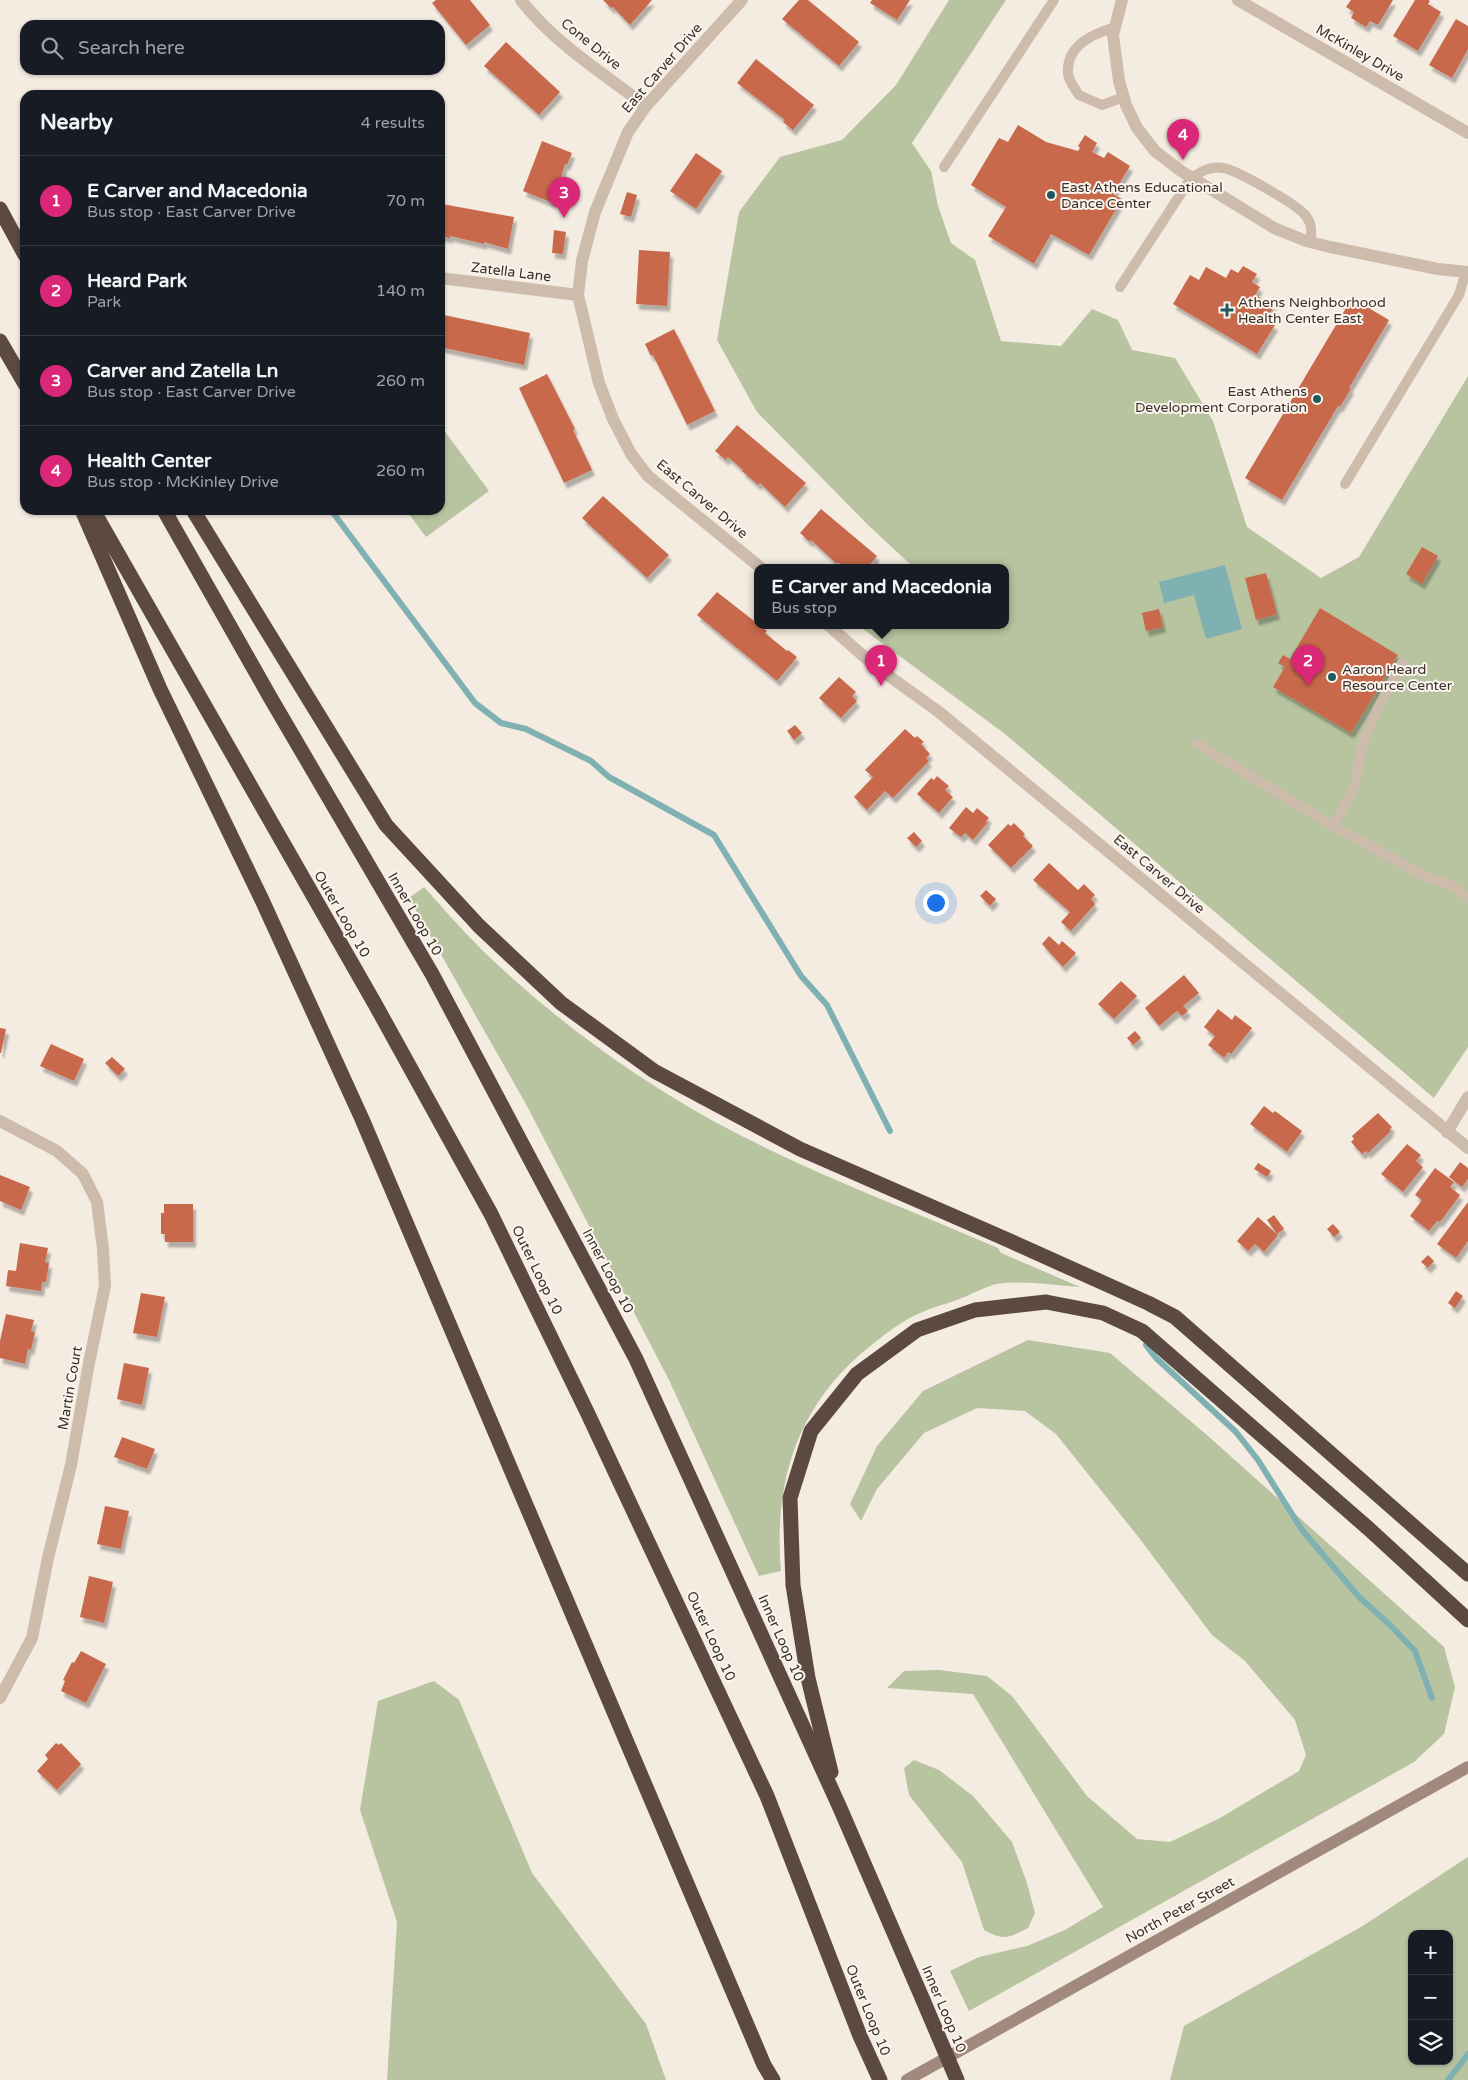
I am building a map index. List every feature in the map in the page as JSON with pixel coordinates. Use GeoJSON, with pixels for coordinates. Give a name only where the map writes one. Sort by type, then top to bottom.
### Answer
{"type":"FeatureCollection","features":[{"type":"Feature","properties":{"kind":"highway"},"geometry":{"type":"LineString","coordinates":[[0,208],[20,238]]}},
{"type":"Feature","properties":{"kind":"highway"},"geometry":{"type":"LineString","coordinates":[[0,208],[20,246]]}},
{"type":"Feature","properties":{"kind":"highway"},"geometry":{"type":"LineString","coordinates":[[0,341],[20,375]]}},
{"type":"Feature","properties":{"kind":"highway"},"geometry":{"type":"LineString","coordinates":[[84,515],[164,697],[262,900],[362,1119],[764,2072],[774,2080]]}},
{"type":"Feature","properties":{"kind":"highway","name":"Outer Loop 10"},"geometry":{"type":"LineString","coordinates":[[96,515],[370,996],[491,1214],[588,1414],[767,1796],[860,2036],[880,2080]]}},
{"type":"Feature","properties":{"kind":"highway","name":"Inner Loop 10"},"geometry":{"type":"LineString","coordinates":[[167,515],[270,697],[432,974],[636,1359],[840,1808],[957,2080]]}},
{"type":"Feature","properties":{"kind":"highway"},"geometry":{"type":"LineString","coordinates":[[196,515],[386,825],[478,926],[561,1003],[654,1071],[800,1149],[1148,1303],[1175,1318],[1468,1574]]}},
{"type":"Feature","properties":{"kind":"highway"},"geometry":{"type":"LineString","coordinates":[[840,1808],[808,1678],[793,1585],[790,1498],[811,1431],[857,1374],[917,1330],[976,1310],[1046,1302],[1103,1313],[1142,1331],[1369,1529],[1468,1620]]}},
{"type":"Feature","properties":{"kind":"highway"},"geometry":{"type":"LineString","coordinates":[[1455,1608],[1468,1633]]}},
{"type":"Feature","properties":{"kind":"street","name":"Cone Drive"},"geometry":{"type":"LineString","coordinates":[[521,0],[534,17],[554,34],[646,106]]}},
{"type":"Feature","properties":{"kind":"street","name":"East Carver Drive"},"geometry":{"type":"LineString","coordinates":[[742,0],[646,106],[628,132],[595,212],[582,261],[578,295],[599,384],[630,454],[648,476],[756,564]]}},
{"type":"Feature","properties":{"kind":"street"},"geometry":{"type":"LineString","coordinates":[[1122,0],[1114,35],[1115,57],[1124,97],[1137,128],[1155,151],[1191,178],[1274,228],[1310,242],[1438,269],[1467,272]]}},
{"type":"Feature","properties":{"kind":"street","name":"McKinley Drive"},"geometry":{"type":"LineString","coordinates":[[1238,0],[1468,133]]}},
{"type":"Feature","properties":{"kind":"street","name":"Zatella Lane"},"geometry":{"type":"LineString","coordinates":[[445,279],[578,295]]}},
{"type":"Feature","properties":{"kind":"street","name":"East Carver Drive"},"geometry":{"type":"LineString","coordinates":[[833,629],[875,666],[939,712],[1468,1148]]}},
{"type":"Feature","properties":{"kind":"street"},"geometry":{"type":"LineString","coordinates":[[1447,1132],[1468,1097]]}},
{"type":"Feature","properties":{"kind":"street","name":"Martin Court"},"geometry":{"type":"LineString","coordinates":[[0,1121],[57,1150],[83,1174],[97,1202],[103,1249],[105,1286],[88,1363],[71,1465],[48,1558],[32,1638],[0,1698]]}},
{"type":"Feature","properties":{"kind":"street","name":"North Peter Street"},"geometry":{"type":"LineString","coordinates":[[907,2080],[1468,1767]]}},
{"type":"Feature","properties":{"kind":"lane"},"geometry":{"type":"LineString","coordinates":[[944,166],[1054,0]]}},
{"type":"Feature","properties":{"kind":"lane"},"geometry":{"type":"LineString","coordinates":[[1115,27],[1093,34],[1081,41],[1069,62],[1068,75],[1079,95],[1102,105],[1124,97]]}},
{"type":"Feature","properties":{"kind":"lane"},"geometry":{"type":"LineString","coordinates":[[1120,287],[1191,178],[1206,168],[1224,168],[1299,208],[1307,217],[1312,230],[1310,242]]}},
{"type":"Feature","properties":{"kind":"lane"},"geometry":{"type":"LineString","coordinates":[[1345,484],[1459,295],[1467,272]]}},
{"type":"Feature","properties":{"kind":"lane"},"geometry":{"type":"LineString","coordinates":[[1333,826],[1355,786],[1361,748],[1402,663]]}},
{"type":"Feature","properties":{"kind":"lane"},"geometry":{"type":"LineString","coordinates":[[1196,743],[1333,826],[1425,876],[1452,886],[1468,898]]}},
{"type":"Feature","properties":{"kind":"green space"},"geometry":{"type":"Polygon","coordinates":[[[949,0],[1006,0],[912,143],[931,171],[938,206],[951,243],[975,260],[1001,341],[1061,346],[1092,309],[1118,320],[1132,350],[1175,358],[1213,421],[1247,527],[1321,578],[1359,557],[1468,376],[1468,1047],[1434,1098],[1005,734],[863,629],[1009,629],[1009,564],[910,564],[868,525],[757,412],[717,340],[739,212],[780,157],[842,140],[896,85],[949,0]]]}},
{"type":"Feature","properties":{"kind":"green space"},"geometry":{"type":"Polygon","coordinates":[[[445,432],[489,491],[426,537],[410,515],[445,515],[445,432]]]}},
{"type":"Feature","properties":{"kind":"green space"},"geometry":{"type":"Polygon","coordinates":[[[424,887],[481,949],[535,998],[592,1043],[683,1104],[784,1157],[998,1248],[1001,1253],[1080,1287],[1027,1283],[992,1285],[906,1320],[874,1343],[848,1366],[827,1390],[810,1416],[796,1444],[787,1473],[782,1504],[780,1537],[781,1571],[759,1576],[669,1380],[527,1106],[409,898],[424,887]]]}},
{"type":"Feature","properties":{"kind":"green space"},"geometry":{"type":"Polygon","coordinates":[[[1028,1340],[1110,1353],[1208,1436],[1444,1647],[1455,1687],[1444,1734],[1414,1762],[969,2011],[950,1971],[979,1957],[1027,1946],[1065,1930],[1103,1907],[973,1694],[887,1688],[904,1671],[939,1670],[987,1676],[1012,1696],[1087,1796],[1137,1839],[1170,1842],[1220,1818],[1299,1771],[1306,1755],[1295,1720],[1245,1661],[1212,1635],[1140,1539],[1056,1434],[1025,1411],[977,1408],[924,1433],[877,1489],[861,1521],[850,1504],[877,1446],[923,1391],[1028,1340]]]}},
{"type":"Feature","properties":{"kind":"green space"},"geometry":{"type":"Polygon","coordinates":[[[434,1681],[459,1700],[532,1873],[646,2024],[666,2080],[387,2080],[397,1922],[360,1810],[378,1701],[434,1681]]]}},
{"type":"Feature","properties":{"kind":"green space"},"geometry":{"type":"Polygon","coordinates":[[[914,1760],[939,1770],[973,1796],[1012,1842],[1027,1883],[1035,1913],[1028,1928],[1006,1937],[996,1936],[984,1930],[962,1862],[909,1795],[904,1768],[914,1760]]]}},
{"type":"Feature","properties":{"kind":"green space"},"geometry":{"type":"Polygon","coordinates":[[[1468,1857],[1468,2080],[1170,2080],[1184,2026],[1361,1927],[1468,1857]]]}},
{"type":"Feature","properties":{"kind":"water"},"geometry":{"type":"Polygon","coordinates":[[[1225,565],[1242,629],[1206,639],[1194,595],[1164,603],[1159,582],[1225,565]]]}},
{"type":"Feature","properties":{"kind":"building"},"geometry":{"type":"Polygon","coordinates":[[[436,0],[470,0],[490,25],[466,45],[432,3],[436,0]]]}},
{"type":"Feature","properties":{"kind":"building"},"geometry":{"type":"Polygon","coordinates":[[[603,0],[652,0],[630,25],[613,7],[611,8],[603,0]]]}},
{"type":"Feature","properties":{"kind":"building"},"geometry":{"type":"Polygon","coordinates":[[[799,0],[808,0],[859,42],[839,66],[782,19],[799,0]]]}},
{"type":"Feature","properties":{"kind":"building"},"geometry":{"type":"Polygon","coordinates":[[[872,0],[910,0],[897,20],[870,3],[872,0]]]}},
{"type":"Feature","properties":{"kind":"building"},"geometry":{"type":"Polygon","coordinates":[[[1351,0],[1393,0],[1378,25],[1370,21],[1366,27],[1351,18],[1354,12],[1346,7],[1351,0]]]}},
{"type":"Feature","properties":{"kind":"building"},"geometry":{"type":"Polygon","coordinates":[[[1415,0],[1428,0],[1430,1],[1428,4],[1441,12],[1418,51],[1393,36],[1415,0]]]}},
{"type":"Feature","properties":{"kind":"building"},"geometry":{"type":"Polygon","coordinates":[[[1456,19],[1468,26],[1468,49],[1452,78],[1429,65],[1456,19]]]}},
{"type":"Feature","properties":{"kind":"building"},"geometry":{"type":"Polygon","coordinates":[[[506,42],[560,92],[539,115],[484,66],[506,42]]]}},
{"type":"Feature","properties":{"kind":"building"},"geometry":{"type":"Polygon","coordinates":[[[756,59],[814,105],[793,130],[783,122],[785,120],[737,83],[756,59]]]}},
{"type":"Feature","properties":{"kind":"building","name":"East Athens Educational Dance Center"},"geometry":{"type":"Polygon","coordinates":[[[1018,125],[1046,142],[1078,151],[1080,148],[1078,146],[1085,135],[1097,143],[1092,152],[1104,158],[1108,152],[1130,166],[1113,194],[1122,199],[1089,255],[1051,234],[1034,264],[988,236],[1006,207],[971,185],[999,138],[1008,142],[1018,125]]]}},
{"type":"Feature","properties":{"kind":"building"},"geometry":{"type":"Polygon","coordinates":[[[542,141],[572,153],[567,165],[565,164],[553,203],[523,191],[542,141]]]}},
{"type":"Feature","properties":{"kind":"building"},"geometry":{"type":"Polygon","coordinates":[[[696,153],[722,171],[696,209],[670,191],[696,153]]]}},
{"type":"Feature","properties":{"kind":"building"},"geometry":{"type":"Polygon","coordinates":[[[627,192],[637,195],[631,217],[620,214],[627,192]]]}},
{"type":"Feature","properties":{"kind":"building"},"geometry":{"type":"Polygon","coordinates":[[[445,205],[514,217],[508,249],[484,242],[484,244],[450,236],[450,238],[445,237],[445,205]]]}},
{"type":"Feature","properties":{"kind":"building"},"geometry":{"type":"Polygon","coordinates":[[[554,230],[566,232],[563,254],[552,253],[554,230]]]}},
{"type":"Feature","properties":{"kind":"building"},"geometry":{"type":"Polygon","coordinates":[[[639,250],[670,252],[667,306],[636,304],[639,250]]]}},
{"type":"Feature","properties":{"kind":"building","name":"Athens Neighborhood Health Center East"},"geometry":{"type":"Polygon","coordinates":[[[1243,266],[1257,274],[1252,282],[1260,287],[1255,295],[1274,306],[1266,320],[1275,325],[1257,354],[1173,304],[1190,275],[1199,280],[1206,267],[1226,278],[1231,269],[1238,273],[1243,266]]]}},
{"type":"Feature","properties":{"kind":"building"},"geometry":{"type":"Polygon","coordinates":[[[1352,298],[1389,320],[1349,388],[1351,389],[1340,407],[1338,406],[1282,500],[1245,478],[1352,298]]]}},
{"type":"Feature","properties":{"kind":"building"},"geometry":{"type":"Polygon","coordinates":[[[445,315],[530,333],[524,365],[445,348],[445,315]]]}},
{"type":"Feature","properties":{"kind":"building"},"geometry":{"type":"Polygon","coordinates":[[[674,329],[715,411],[687,425],[653,355],[651,356],[645,344],[674,329]]]}},
{"type":"Feature","properties":{"kind":"building"},"geometry":{"type":"Polygon","coordinates":[[[547,374],[575,429],[573,430],[592,470],[564,483],[519,388],[547,374]]]}},
{"type":"Feature","properties":{"kind":"building"},"geometry":{"type":"Polygon","coordinates":[[[737,425],[806,483],[785,507],[760,483],[758,485],[728,457],[726,460],[715,451],[737,425]]]}},
{"type":"Feature","properties":{"kind":"building"},"geometry":{"type":"Polygon","coordinates":[[[603,496],[669,555],[647,578],[582,518],[603,496]]]}},
{"type":"Feature","properties":{"kind":"building"},"geometry":{"type":"Polygon","coordinates":[[[821,509],[877,556],[870,564],[840,564],[838,562],[837,564],[811,540],[810,542],[800,533],[821,509]]]}},
{"type":"Feature","properties":{"kind":"building"},"geometry":{"type":"Polygon","coordinates":[[[1422,547],[1438,556],[1422,584],[1406,574],[1422,547]]]}},
{"type":"Feature","properties":{"kind":"building"},"geometry":{"type":"Polygon","coordinates":[[[1266,573],[1277,614],[1256,620],[1245,578],[1266,573]]]}},
{"type":"Feature","properties":{"kind":"building"},"geometry":{"type":"Polygon","coordinates":[[[717,592],[754,621],[754,629],[764,629],[767,631],[765,633],[797,657],[777,681],[697,615],[717,592]]]}},
{"type":"Feature","properties":{"kind":"building","name":"Aaron Heard Resource Center"},"geometry":{"type":"Polygon","coordinates":[[[1320,608],[1398,655],[1351,733],[1273,687],[1285,667],[1278,663],[1283,655],[1290,659],[1320,608]]]}},
{"type":"Feature","properties":{"kind":"building"},"geometry":{"type":"Polygon","coordinates":[[[1159,609],[1163,627],[1146,631],[1142,613],[1159,609]]]}},
{"type":"Feature","properties":{"kind":"building"},"geometry":{"type":"Polygon","coordinates":[[[839,677],[856,692],[852,696],[857,701],[841,718],[819,698],[839,677]]]}},
{"type":"Feature","properties":{"kind":"building"},"geometry":{"type":"Polygon","coordinates":[[[795,725],[802,733],[794,740],[787,731],[795,725]]]}},
{"type":"Feature","properties":{"kind":"building"},"geometry":{"type":"Polygon","coordinates":[[[905,729],[915,738],[917,736],[924,742],[921,744],[930,754],[926,758],[929,761],[893,798],[885,791],[867,810],[854,797],[873,777],[865,770],[905,729]]]}},
{"type":"Feature","properties":{"kind":"building"},"geometry":{"type":"Polygon","coordinates":[[[937,776],[949,786],[945,790],[953,797],[939,813],[917,794],[931,778],[934,780],[937,776]]]}},
{"type":"Feature","properties":{"kind":"building"},"geometry":{"type":"Polygon","coordinates":[[[966,807],[973,813],[977,808],[989,818],[973,840],[965,833],[961,837],[949,828],[966,807]]]}},
{"type":"Feature","properties":{"kind":"building"},"geometry":{"type":"Polygon","coordinates":[[[1014,823],[1033,846],[1011,868],[988,845],[1008,824],[1011,826],[1014,823]]]}},
{"type":"Feature","properties":{"kind":"building"},"geometry":{"type":"Polygon","coordinates":[[[914,832],[922,841],[916,847],[907,838],[914,832]]]}},
{"type":"Feature","properties":{"kind":"building"},"geometry":{"type":"Polygon","coordinates":[[[1049,863],[1078,890],[1084,884],[1095,895],[1091,899],[1095,904],[1071,931],[1061,922],[1070,912],[1033,880],[1049,863]]]}},
{"type":"Feature","properties":{"kind":"building"},"geometry":{"type":"Polygon","coordinates":[[[986,890],[996,899],[990,906],[980,896],[986,890]]]}},
{"type":"Feature","properties":{"kind":"building"},"geometry":{"type":"Polygon","coordinates":[[[1049,936],[1059,945],[1062,941],[1076,953],[1063,967],[1042,944],[1049,936]]]}},
{"type":"Feature","properties":{"kind":"building"},"geometry":{"type":"Polygon","coordinates":[[[1184,975],[1199,993],[1183,1006],[1188,1011],[1182,1016],[1177,1011],[1159,1026],[1145,1008],[1184,975]]]}},
{"type":"Feature","properties":{"kind":"building"},"geometry":{"type":"Polygon","coordinates":[[[1121,981],[1137,996],[1114,1019],[1098,1004],[1121,981]]]}},
{"type":"Feature","properties":{"kind":"building"},"geometry":{"type":"Polygon","coordinates":[[[1218,1009],[1232,1020],[1235,1015],[1252,1028],[1231,1054],[1228,1052],[1224,1058],[1208,1045],[1215,1036],[1204,1027],[1218,1009]]]}},
{"type":"Feature","properties":{"kind":"building"},"geometry":{"type":"Polygon","coordinates":[[[0,1028],[6,1029],[1,1053],[0,1053],[0,1028]]]}},
{"type":"Feature","properties":{"kind":"building"},"geometry":{"type":"Polygon","coordinates":[[[1135,1031],[1141,1038],[1133,1045],[1127,1038],[1135,1031]]]}},
{"type":"Feature","properties":{"kind":"building"},"geometry":{"type":"Polygon","coordinates":[[[51,1044],[84,1059],[74,1081],[40,1066],[51,1044]]]}},
{"type":"Feature","properties":{"kind":"building"},"geometry":{"type":"Polygon","coordinates":[[[112,1057],[125,1069],[118,1076],[105,1063],[112,1057]]]}},
{"type":"Feature","properties":{"kind":"building"},"geometry":{"type":"Polygon","coordinates":[[[1264,1106],[1273,1113],[1275,1111],[1302,1131],[1287,1152],[1250,1124],[1264,1106]]]}},
{"type":"Feature","properties":{"kind":"building"},"geometry":{"type":"Polygon","coordinates":[[[1378,1113],[1392,1127],[1389,1130],[1391,1131],[1368,1153],[1366,1151],[1362,1154],[1351,1142],[1354,1139],[1352,1136],[1378,1113]]]}},
{"type":"Feature","properties":{"kind":"building"},"geometry":{"type":"Polygon","coordinates":[[[1407,1144],[1421,1155],[1416,1161],[1423,1167],[1403,1192],[1381,1174],[1407,1144]]]}},
{"type":"Feature","properties":{"kind":"building"},"geometry":{"type":"Polygon","coordinates":[[[1460,1162],[1468,1168],[1468,1179],[1462,1187],[1449,1177],[1460,1162]]]}},
{"type":"Feature","properties":{"kind":"building"},"geometry":{"type":"Polygon","coordinates":[[[1258,1163],[1271,1171],[1267,1177],[1254,1169],[1258,1163]]]}},
{"type":"Feature","properties":{"kind":"building"},"geometry":{"type":"Polygon","coordinates":[[[1435,1168],[1454,1182],[1450,1187],[1460,1195],[1440,1222],[1437,1221],[1429,1231],[1410,1216],[1422,1200],[1415,1195],[1435,1168]]]}},
{"type":"Feature","properties":{"kind":"building"},"geometry":{"type":"Polygon","coordinates":[[[0,1175],[30,1187],[21,1210],[0,1201],[0,1175]]]}},
{"type":"Feature","properties":{"kind":"building"},"geometry":{"type":"Polygon","coordinates":[[[1468,1202],[1468,1241],[1456,1258],[1437,1244],[1468,1202]]]}},
{"type":"Feature","properties":{"kind":"building"},"geometry":{"type":"Polygon","coordinates":[[[164,1204],[193,1204],[193,1242],[165,1242],[165,1234],[161,1234],[161,1213],[164,1213],[164,1204]]]}},
{"type":"Feature","properties":{"kind":"building"},"geometry":{"type":"Polygon","coordinates":[[[1274,1215],[1284,1229],[1277,1234],[1267,1220],[1274,1215]]]}},
{"type":"Feature","properties":{"kind":"building"},"geometry":{"type":"Polygon","coordinates":[[[1258,1217],[1278,1235],[1264,1252],[1255,1244],[1248,1251],[1237,1241],[1258,1217]]]}},
{"type":"Feature","properties":{"kind":"building"},"geometry":{"type":"Polygon","coordinates":[[[1333,1224],[1340,1232],[1334,1237],[1327,1229],[1333,1224]]]}},
{"type":"Feature","properties":{"kind":"building"},"geometry":{"type":"Polygon","coordinates":[[[20,1243],[48,1248],[45,1262],[49,1263],[46,1282],[42,1282],[41,1291],[6,1286],[8,1270],[16,1271],[20,1243]]]}},
{"type":"Feature","properties":{"kind":"building"},"geometry":{"type":"Polygon","coordinates":[[[1428,1255],[1434,1261],[1428,1268],[1421,1262],[1428,1255]]]}},
{"type":"Feature","properties":{"kind":"building"},"geometry":{"type":"Polygon","coordinates":[[[1456,1291],[1463,1296],[1455,1308],[1448,1303],[1456,1291]]]}},
{"type":"Feature","properties":{"kind":"building"},"geometry":{"type":"Polygon","coordinates":[[[141,1293],[165,1297],[157,1337],[133,1333],[141,1293]]]}},
{"type":"Feature","properties":{"kind":"building"},"geometry":{"type":"Polygon","coordinates":[[[6,1314],[34,1320],[31,1331],[35,1332],[31,1350],[28,1349],[25,1364],[0,1358],[0,1341],[6,1314]]]}},
{"type":"Feature","properties":{"kind":"building"},"geometry":{"type":"Polygon","coordinates":[[[124,1363],[149,1368],[142,1405],[117,1399],[124,1363]]]}},
{"type":"Feature","properties":{"kind":"building"},"geometry":{"type":"Polygon","coordinates":[[[122,1437],[155,1449],[147,1469],[114,1457],[122,1437]]]}},
{"type":"Feature","properties":{"kind":"building"},"geometry":{"type":"Polygon","coordinates":[[[105,1506],[129,1511],[121,1549],[97,1544],[105,1506]]]}},
{"type":"Feature","properties":{"kind":"building"},"geometry":{"type":"Polygon","coordinates":[[[89,1576],[113,1582],[104,1623],[80,1617],[89,1576]]]}},
{"type":"Feature","properties":{"kind":"building"},"geometry":{"type":"Polygon","coordinates":[[[81,1651],[106,1664],[86,1703],[61,1691],[65,1681],[63,1680],[72,1662],[74,1663],[81,1651]]]}},
{"type":"Feature","properties":{"kind":"building"},"geometry":{"type":"Polygon","coordinates":[[[56,1743],[59,1745],[61,1743],[81,1764],[57,1790],[37,1771],[48,1759],[45,1755],[56,1743]]]}},
{"type":"Feature","properties":{"kind":"waterway"},"geometry":{"type":"LineString","coordinates":[[335,515],[475,703],[501,723],[526,729],[591,761],[609,777],[714,835],[801,976],[827,1005],[890,1131]]}},
{"type":"Feature","properties":{"kind":"waterway"},"geometry":{"type":"LineString","coordinates":[[1146,1345],[1156,1358],[1236,1432],[1258,1460],[1302,1530],[1359,1597],[1415,1651],[1432,1698]]}},
{"type":"Feature","properties":{"kind":"waterway"},"geometry":{"type":"LineString","coordinates":[[1448,2080],[1468,2054]]}},
{"type":"Feature","properties":{"kind":"place","name":"Health Center"},"geometry":{"type":"Point","coordinates":[1183,160]}},
{"type":"Feature","properties":{"kind":"place","name":"East Athens Educational Dance Center"},"geometry":{"type":"Point","coordinates":[1051,195]}},
{"type":"Feature","properties":{"kind":"place","name":"Carver and Zatella Ln"},"geometry":{"type":"Point","coordinates":[564,218]}},
{"type":"Feature","properties":{"kind":"place","name":"Athens Neighborhood Health Center East"},"geometry":{"type":"Point","coordinates":[1227,310]}},
{"type":"Feature","properties":{"kind":"place","name":"East Athens Development Corporation"},"geometry":{"type":"Point","coordinates":[1317,399]}},
{"type":"Feature","properties":{"kind":"place","name":"Aaron Heard Resource Center"},"geometry":{"type":"Point","coordinates":[1332,677]}},
{"type":"Feature","properties":{"kind":"place","name":"E Carver and Macedonia"},"geometry":{"type":"Point","coordinates":[881,686]}},
{"type":"Feature","properties":{"kind":"place","name":"Heard Park"},"geometry":{"type":"Point","coordinates":[1308,686]}}]}
